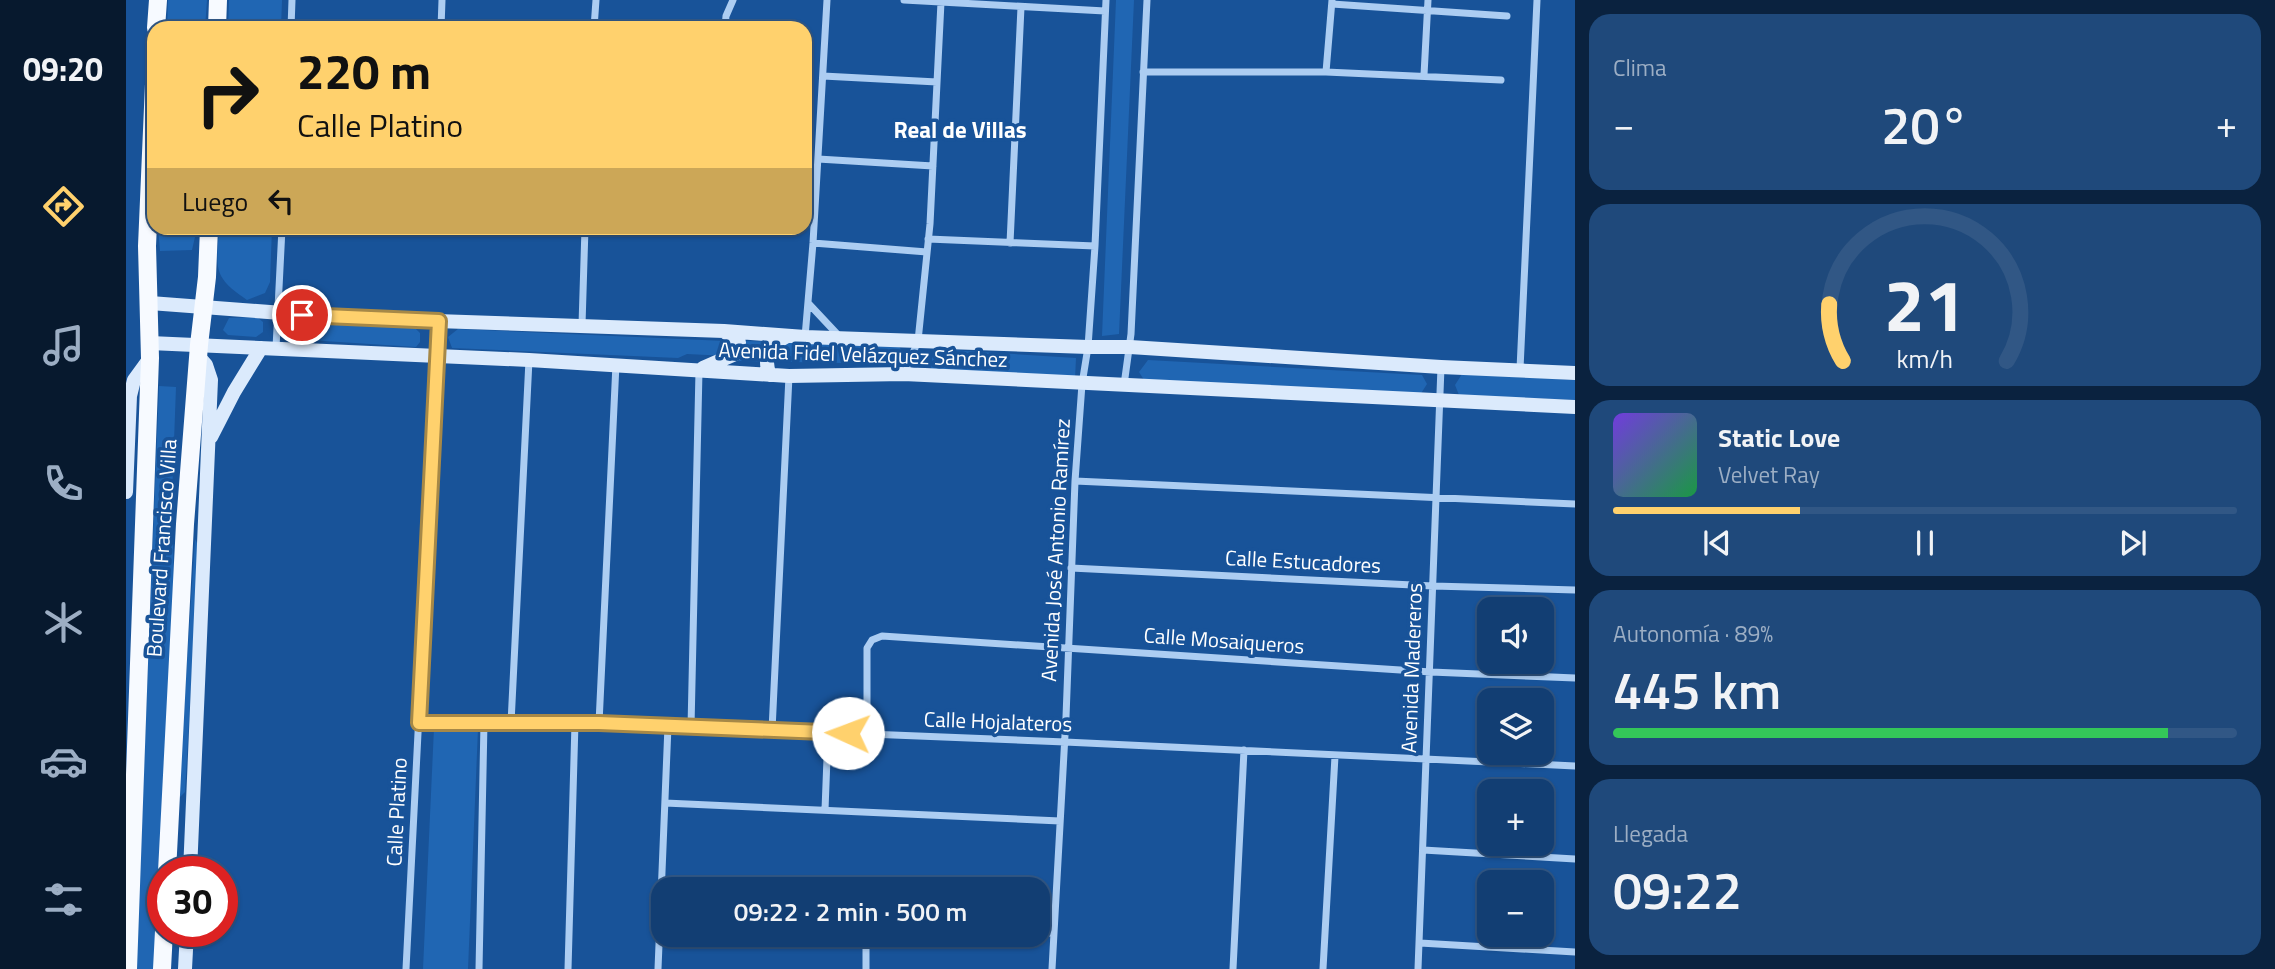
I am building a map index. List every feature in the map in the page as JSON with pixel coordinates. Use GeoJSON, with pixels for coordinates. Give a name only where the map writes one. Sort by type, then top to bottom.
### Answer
{"type":"FeatureCollection","features":[{"type":"Feature","properties":{"kind":"main road"},"geometry":{"type":"LineString","coordinates":[[156,21],[158,0]]}},
{"type":"Feature","properties":{"kind":"main road"},"geometry":{"type":"LineString","coordinates":[[217,21],[218,0]]}},
{"type":"Feature","properties":{"kind":"main road","name":"Boulevard Francisco Villa"},"geometry":{"type":"LineString","coordinates":[[128,969],[150,351],[147,235]]}},
{"type":"Feature","properties":{"kind":"main road","name":"Boulevard Francisco Villa"},"geometry":{"type":"LineString","coordinates":[[168,856],[182,571],[209,235]]}},
{"type":"Feature","properties":{"kind":"main road","name":"Avenida Fidel Velázquez Sánchez"},"geometry":{"type":"LineString","coordinates":[[150,303],[279,314],[724,331],[805,337],[1129,347],[1441,368],[1575,373]]}},
{"type":"Feature","properties":{"kind":"main road"},"geometry":{"type":"LineString","coordinates":[[699,371],[735,354],[739,343],[724,331]]}},
{"type":"Feature","properties":{"kind":"main road"},"geometry":{"type":"LineString","coordinates":[[770,375],[766,364],[768,353],[776,342],[787,336]]}},
{"type":"Feature","properties":{"kind":"main road"},"geometry":{"type":"LineString","coordinates":[[209,442],[234,392],[269,348]]}},
{"type":"Feature","properties":{"kind":"main road","name":"Avenida Fidel Velázquez Sánchez"},"geometry":{"type":"LineString","coordinates":[[150,351],[269,348],[789,376],[904,374],[1575,407]]}},
{"type":"Feature","properties":{"kind":"main road","name":"Boulevard Francisco Villa"},"geometry":{"type":"LineString","coordinates":[[126,492],[130,397],[134,380],[150,351]]}},
{"type":"Feature","properties":{"kind":"main road"},"geometry":{"type":"LineString","coordinates":[[191,856],[209,442],[210,372],[199,351]]}},
{"type":"Feature","properties":{"kind":"main road"},"geometry":{"type":"LineString","coordinates":[[169,829],[192,830]]}},
{"type":"Feature","properties":{"kind":"main road"},"geometry":{"type":"LineString","coordinates":[[162,969],[163,947]]}},
{"type":"Feature","properties":{"kind":"main road"},"geometry":{"type":"LineString","coordinates":[[185,969],[186,947]]}},
{"type":"Feature","properties":{"kind":"street"},"geometry":{"type":"LineString","coordinates":[[291,21],[292,0]]}},
{"type":"Feature","properties":{"kind":"street"},"geometry":{"type":"LineString","coordinates":[[441,21],[442,0]]}},
{"type":"Feature","properties":{"kind":"street"},"geometry":{"type":"LineString","coordinates":[[594,21],[596,0]]}},
{"type":"Feature","properties":{"kind":"street"},"geometry":{"type":"LineString","coordinates":[[726,21],[733,0]]}},
{"type":"Feature","properties":{"kind":"street"},"geometry":{"type":"LineString","coordinates":[[805,337],[827,0]]}},
{"type":"Feature","properties":{"kind":"street"},"geometry":{"type":"LineString","coordinates":[[904,0],[1105,12]]}},
{"type":"Feature","properties":{"kind":"street","name":"Avenida José Antonio Ramírez"},"geometry":{"type":"LineString","coordinates":[[1052,969],[1065,742],[1075,481],[1096,246],[1106,0]]}},
{"type":"Feature","properties":{"kind":"street"},"geometry":{"type":"LineString","coordinates":[[1124,386],[1129,347],[1147,0]]}},
{"type":"Feature","properties":{"kind":"street"},"geometry":{"type":"LineString","coordinates":[[1424,75],[1428,0]]}},
{"type":"Feature","properties":{"kind":"street"},"geometry":{"type":"LineString","coordinates":[[1520,369],[1537,0]]}},
{"type":"Feature","properties":{"kind":"street"},"geometry":{"type":"LineString","coordinates":[[904,374],[918,341],[927,252],[941,2]]}},
{"type":"Feature","properties":{"kind":"street"},"geometry":{"type":"LineString","coordinates":[[1326,72],[1332,2],[1428,12],[1507,16]]}},
{"type":"Feature","properties":{"kind":"street"},"geometry":{"type":"LineString","coordinates":[[1010,243],[1021,7]]}},
{"type":"Feature","properties":{"kind":"street"},"geometry":{"type":"LineString","coordinates":[[1143,72],[1326,72],[1501,80]]}},
{"type":"Feature","properties":{"kind":"street"},"geometry":{"type":"LineString","coordinates":[[823,76],[937,82]]}},
{"type":"Feature","properties":{"kind":"street"},"geometry":{"type":"LineString","coordinates":[[818,159],[933,166]]}},
{"type":"Feature","properties":{"kind":"street"},"geometry":{"type":"LineString","coordinates":[[269,348],[279,314],[282,235]]}},
{"type":"Feature","properties":{"kind":"street"},"geometry":{"type":"LineString","coordinates":[[582,325],[585,235]]}},
{"type":"Feature","properties":{"kind":"street"},"geometry":{"type":"LineString","coordinates":[[928,239],[1096,246]]}},
{"type":"Feature","properties":{"kind":"street"},"geometry":{"type":"LineString","coordinates":[[813,243],[927,252]]}},
{"type":"Feature","properties":{"kind":"street"},"geometry":{"type":"LineString","coordinates":[[808,304],[840,337]]}},
{"type":"Feature","properties":{"kind":"street","name":"Calle Platino"},"geometry":{"type":"LineString","coordinates":[[406,969],[439,321]]}},
{"type":"Feature","properties":{"kind":"street"},"geometry":{"type":"LineString","coordinates":[[511,723],[529,360]]}},
{"type":"Feature","properties":{"kind":"street"},"geometry":{"type":"LineString","coordinates":[[599,723],[617,365]]}},
{"type":"Feature","properties":{"kind":"street","name":"Avenida Madereros"},"geometry":{"type":"LineString","coordinates":[[1418,969],[1441,368]]}},
{"type":"Feature","properties":{"kind":"street"},"geometry":{"type":"LineString","coordinates":[[691,727],[699,371]]}},
{"type":"Feature","properties":{"kind":"street"},"geometry":{"type":"LineString","coordinates":[[772,730],[789,376]]}},
{"type":"Feature","properties":{"kind":"street"},"geometry":{"type":"LineString","coordinates":[[1075,481],[1575,504]]}},
{"type":"Feature","properties":{"kind":"street","name":"Calle Estucadores"},"geometry":{"type":"LineString","coordinates":[[1071,568],[1433,586],[1575,590]]}},
{"type":"Feature","properties":{"kind":"street","name":"Calle Mosaiqueros"},"geometry":{"type":"LineString","coordinates":[[867,734],[867,648],[872,640],[882,636],[1431,673],[1575,678]]}},
{"type":"Feature","properties":{"kind":"street","name":"Calle Hojalateros"},"geometry":{"type":"LineString","coordinates":[[419,723],[599,723],[1575,766]]}},
{"type":"Feature","properties":{"kind":"street"},"geometry":{"type":"LineString","coordinates":[[479,969],[484,723]]}},
{"type":"Feature","properties":{"kind":"street"},"geometry":{"type":"LineString","coordinates":[[568,969],[575,723]]}},
{"type":"Feature","properties":{"kind":"street"},"geometry":{"type":"LineString","coordinates":[[663,877],[668,726]]}},
{"type":"Feature","properties":{"kind":"street"},"geometry":{"type":"LineString","coordinates":[[825,810],[828,732]]}},
{"type":"Feature","properties":{"kind":"street"},"geometry":{"type":"LineString","coordinates":[[1233,969],[1244,750]]}},
{"type":"Feature","properties":{"kind":"street"},"geometry":{"type":"LineString","coordinates":[[1323,969],[1335,755]]}},
{"type":"Feature","properties":{"kind":"street"},"geometry":{"type":"LineString","coordinates":[[665,803],[1060,821]]}},
{"type":"Feature","properties":{"kind":"street"},"geometry":{"type":"LineString","coordinates":[[1423,850],[1575,859]]}},
{"type":"Feature","properties":{"kind":"street"},"geometry":{"type":"LineString","coordinates":[[1420,943],[1575,952]]}},
{"type":"Feature","properties":{"kind":"street"},"geometry":{"type":"LineString","coordinates":[[658,969],[660,947]]}},
{"type":"Feature","properties":{"kind":"street"},"geometry":{"type":"LineString","coordinates":[[866,947],[866,969]]}},
{"type":"Feature","properties":{"kind":"shaded area"},"geometry":{"type":"Polygon","coordinates":[[[168,0],[207,0],[206,21],[167,21],[168,0]]]}},
{"type":"Feature","properties":{"kind":"shaded area"},"geometry":{"type":"Polygon","coordinates":[[[229,0],[282,0],[281,21],[228,21],[229,0]]]}},
{"type":"Feature","properties":{"kind":"shaded area"},"geometry":{"type":"Polygon","coordinates":[[[1116,0],[1134,0],[1119,334],[1102,336],[1116,0]]]}},
{"type":"Feature","properties":{"kind":"shaded area"},"geometry":{"type":"Polygon","coordinates":[[[159,235],[195,235],[192,250],[160,251],[159,235]]]}},
{"type":"Feature","properties":{"kind":"shaded area"},"geometry":{"type":"Polygon","coordinates":[[[219,235],[272,235],[270,282],[265,293],[247,300],[227,284],[217,262],[219,235]]]}},
{"type":"Feature","properties":{"kind":"shaded area"},"geometry":{"type":"Polygon","coordinates":[[[257,317],[263,322],[263,332],[256,337],[228,335],[223,330],[229,318],[257,317]]]}},
{"type":"Feature","properties":{"kind":"shaded area"},"geometry":{"type":"Polygon","coordinates":[[[298,320],[413,326],[420,333],[420,342],[416,347],[293,339],[288,332],[289,326],[298,320]]]}},
{"type":"Feature","properties":{"kind":"shaded area"},"geometry":{"type":"Polygon","coordinates":[[[458,329],[725,341],[732,350],[727,356],[687,354],[678,358],[452,348],[448,337],[458,329]]]}},
{"type":"Feature","properties":{"kind":"shaded area"},"geometry":{"type":"Polygon","coordinates":[[[745,341],[898,345],[904,354],[897,364],[738,361],[744,352],[745,341]]]}},
{"type":"Feature","properties":{"kind":"shaded area"},"geometry":{"type":"Polygon","coordinates":[[[933,349],[1076,358],[1075,379],[931,370],[933,349]]]}},
{"type":"Feature","properties":{"kind":"shaded area"},"geometry":{"type":"Polygon","coordinates":[[[1148,360],[1422,375],[1427,384],[1420,395],[1144,380],[1139,372],[1148,360]]]}},
{"type":"Feature","properties":{"kind":"shaded area"},"geometry":{"type":"Polygon","coordinates":[[[1462,374],[1575,380],[1575,400],[1459,395],[1455,385],[1462,374]]]}},
{"type":"Feature","properties":{"kind":"shaded area"},"geometry":{"type":"Polygon","coordinates":[[[159,386],[176,387],[172,496],[174,588],[161,856],[147,856],[147,947],[156,947],[155,969],[136,969],[159,386]]]}},
{"type":"Feature","properties":{"kind":"shaded area"},"geometry":{"type":"Polygon","coordinates":[[[195,539],[199,547],[185,792],[178,799],[195,539]]]}},
{"type":"Feature","properties":{"kind":"shaded area"},"geometry":{"type":"Polygon","coordinates":[[[434,728],[478,729],[468,969],[423,969],[434,728]]]}},
{"type":"Feature","properties":{"kind":"district","name":"Real de Villas"},"geometry":{"type":"Point","coordinates":[960,130]}},
{"type":"Feature","properties":{"kind":"route"},"geometry":{"type":"LineString","coordinates":[[302,315],[439,321],[419,723],[599,723],[848,733]]}}]}
